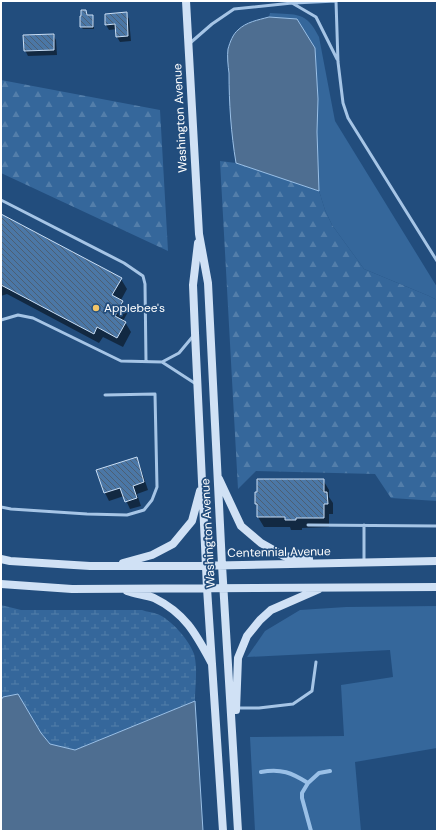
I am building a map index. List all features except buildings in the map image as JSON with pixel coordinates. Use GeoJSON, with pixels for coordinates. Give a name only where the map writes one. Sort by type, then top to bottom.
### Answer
{"type":"FeatureCollection","features":[{"type":"Feature","properties":{"kind":"main road","name":"Washington Avenue"},"geometry":{"type":"LineString","coordinates":[[186,1],[199,234],[208,283],[223,588],[234,745],[238,831]]}},
{"type":"Feature","properties":{"kind":"main road","name":"Washington Avenue"},"geometry":{"type":"LineString","coordinates":[[199,234],[193,285],[207,588],[223,831]]}},
{"type":"Feature","properties":{"kind":"main road"},"geometry":{"type":"LineString","coordinates":[[217,474],[240,526],[261,543],[284,556],[338,563]]}},
{"type":"Feature","properties":{"kind":"main road"},"geometry":{"type":"LineString","coordinates":[[111,566],[152,555],[173,544],[192,521],[202,485]]}},
{"type":"Feature","properties":{"kind":"main road","name":"Centennial Avenue"},"geometry":{"type":"LineString","coordinates":[[1,559],[10,561],[111,566],[437,562]]}},
{"type":"Feature","properties":{"kind":"main road"},"geometry":{"type":"LineString","coordinates":[[1,584],[72,589],[437,587]]}},
{"type":"Feature","properties":{"kind":"main road"},"geometry":{"type":"LineString","coordinates":[[234,745],[238,658],[247,636],[260,620],[271,610],[323,587]]}},
{"type":"Feature","properties":{"kind":"main road"},"geometry":{"type":"LineString","coordinates":[[114,588],[153,598],[176,611],[194,630],[212,664]]}},
{"type":"Feature","properties":{"kind":"lane"},"geometry":{"type":"LineString","coordinates":[[188,45],[212,24],[234,9],[292,3],[336,1],[338,62],[343,103],[348,118],[437,262]]}},
{"type":"Feature","properties":{"kind":"lane"},"geometry":{"type":"LineString","coordinates":[[292,3],[316,17],[338,62]]}},
{"type":"Feature","properties":{"kind":"lane"},"geometry":{"type":"LineString","coordinates":[[1,200],[124,263],[143,276],[145,284],[146,361]]}},
{"type":"Feature","properties":{"kind":"lane"},"geometry":{"type":"LineString","coordinates":[[1,320],[18,315],[33,318],[121,360],[162,362],[198,386]]}},
{"type":"Feature","properties":{"kind":"lane"},"geometry":{"type":"LineString","coordinates":[[162,362],[179,353],[195,333]]}},
{"type":"Feature","properties":{"kind":"lane"},"geometry":{"type":"LineString","coordinates":[[1,507],[87,514],[127,515],[144,510],[152,500],[157,487],[155,394],[105,395]]}},
{"type":"Feature","properties":{"kind":"lane"},"geometry":{"type":"LineString","coordinates":[[308,525],[437,526]]}},
{"type":"Feature","properties":{"kind":"lane"},"geometry":{"type":"LineString","coordinates":[[364,526],[364,563]]}},
{"type":"Feature","properties":{"kind":"lane"},"geometry":{"type":"LineString","coordinates":[[236,708],[259,708],[293,704],[312,691],[316,662]]}},
{"type":"Feature","properties":{"kind":"green space"},"geometry":{"type":"Polygon","coordinates":[[[270,13],[300,16],[310,23],[319,37],[335,121],[437,287],[437,300],[364,269],[332,225],[319,191],[317,132],[318,99],[315,48],[297,19],[269,17],[270,13]]]}},
{"type":"Feature","properties":{"kind":"green space"},"geometry":{"type":"Polygon","coordinates":[[[1,80],[160,110],[168,251],[1,173],[1,80]]]}},
{"type":"Feature","properties":{"kind":"green space"},"geometry":{"type":"Polygon","coordinates":[[[220,161],[236,163],[319,191],[332,225],[364,269],[437,300],[437,501],[391,498],[375,474],[256,471],[238,489],[220,161]]]}},
{"type":"Feature","properties":{"kind":"green space"},"geometry":{"type":"Polygon","coordinates":[[[1,605],[21,610],[142,610],[155,613],[174,625],[192,648],[196,671],[195,701],[75,750],[50,744],[41,733],[1,700],[1,605]]]}},
{"type":"Feature","properties":{"kind":"green space"},"geometry":{"type":"Polygon","coordinates":[[[437,606],[437,748],[355,762],[361,831],[255,831],[250,737],[344,736],[341,685],[393,677],[390,650],[247,657],[265,631],[300,610],[346,607],[437,606]]]}},
{"type":"Feature","properties":{"kind":"shaded area"},"geometry":{"type":"Polygon","coordinates":[[[269,17],[297,19],[315,48],[318,99],[317,132],[319,191],[236,163],[229,96],[228,49],[233,36],[241,27],[269,17]]]}},
{"type":"Feature","properties":{"kind":"shaded area"},"geometry":{"type":"Polygon","coordinates":[[[18,694],[41,733],[50,744],[75,750],[195,701],[203,831],[1,831],[1,700],[3,697],[18,694]]]}},
{"type":"Feature","properties":{"kind":"waterway"},"geometry":{"type":"LineString","coordinates":[[261,772],[286,772],[297,776],[308,783],[319,773],[330,771]]}},
{"type":"Feature","properties":{"kind":"waterway"},"geometry":{"type":"LineString","coordinates":[[308,783],[302,793],[302,798],[311,831]]}},
{"type":"Feature","properties":{"kind":"place","name":"Applebee's"},"geometry":{"type":"Point","coordinates":[96,308]}}]}
